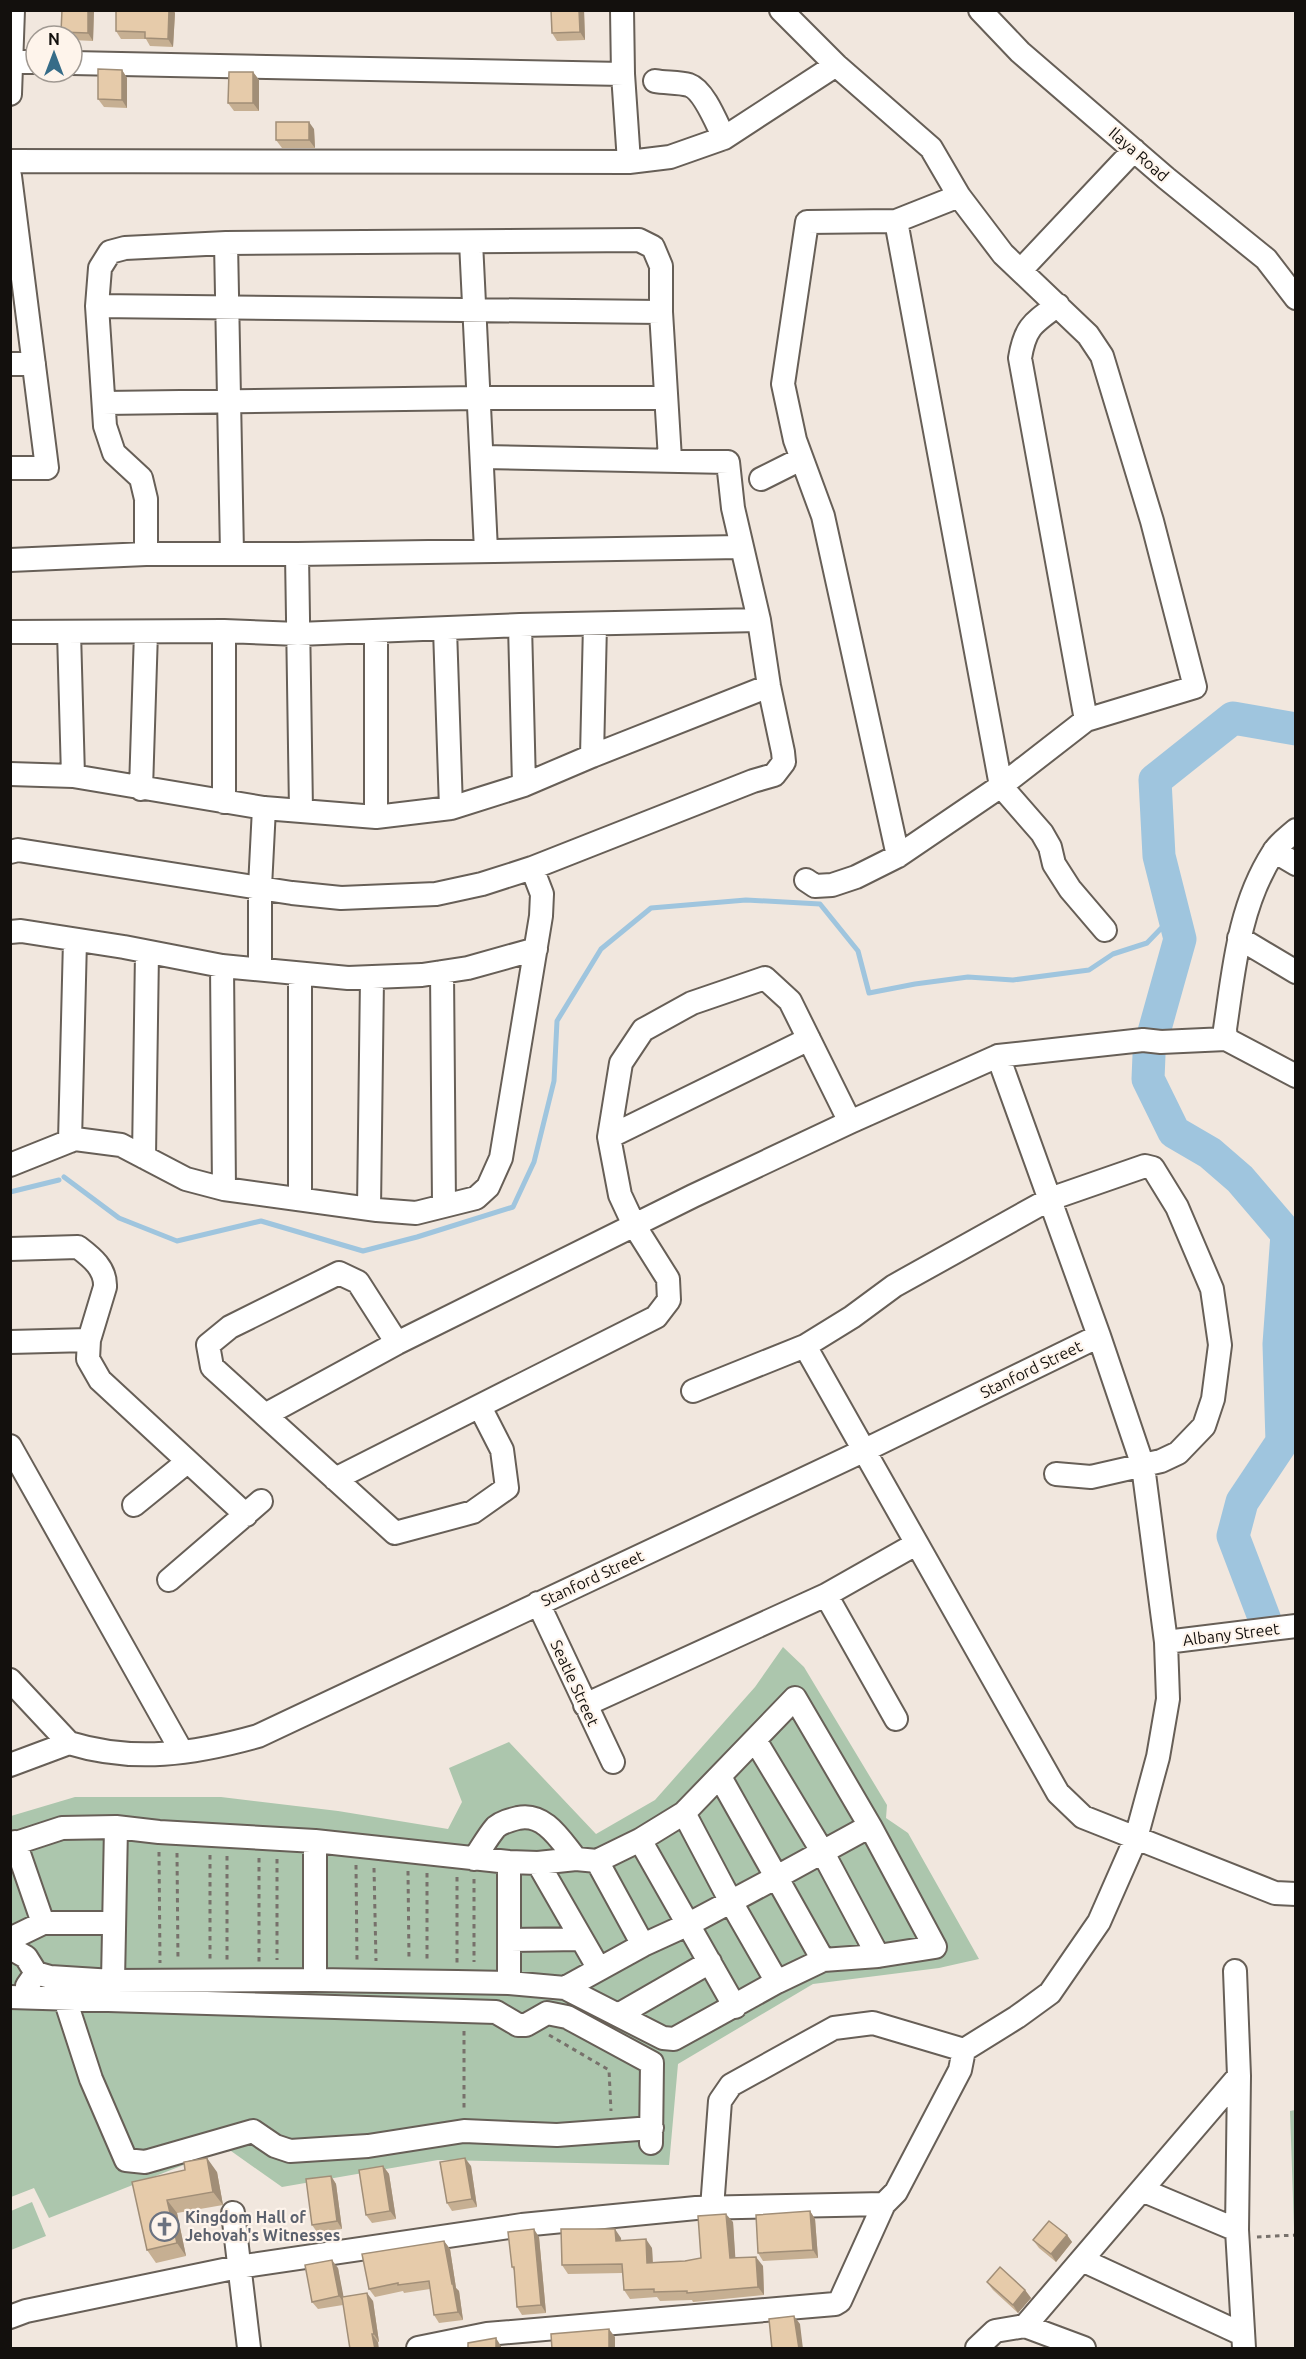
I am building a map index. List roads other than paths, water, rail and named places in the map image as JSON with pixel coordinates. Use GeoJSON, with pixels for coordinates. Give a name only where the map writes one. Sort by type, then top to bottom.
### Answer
{"type":"FeatureCollection","features":[{"type":"Feature","properties":{"kind":"street"},"geometry":{"type":"LineString","coordinates":[[10,94],[13,10]]}},
{"type":"Feature","properties":{"kind":"street"},"geometry":{"type":"LineString","coordinates":[[622,10],[623,74],[629,162]]}},
{"type":"Feature","properties":{"kind":"street"},"geometry":{"type":"LineString","coordinates":[[781,10],[836,65],[931,148],[959,196],[1003,254],[1088,335],[1102,356],[1152,521],[1195,687],[1086,720],[1001,786],[898,856],[844,883],[815,886],[806,880]]}},
{"type":"Feature","properties":{"kind":"street","name":"Ilaya Road"},"geometry":{"type":"LineString","coordinates":[[980,10],[1020,52],[1266,260],[1296,298]]}},
{"type":"Feature","properties":{"kind":"street"},"geometry":{"type":"LineString","coordinates":[[84,63],[623,74]]}},
{"type":"Feature","properties":{"kind":"street"},"geometry":{"type":"LineString","coordinates":[[10,161],[629,162],[670,157],[724,138],[836,65]]}},
{"type":"Feature","properties":{"kind":"street"},"geometry":{"type":"LineString","coordinates":[[655,81],[689,85],[695,89],[702,97],[724,138]]}},
{"type":"Feature","properties":{"kind":"street"},"geometry":{"type":"LineString","coordinates":[[1021,270],[1134,150]]}},
{"type":"Feature","properties":{"kind":"street"},"geometry":{"type":"LineString","coordinates":[[10,176],[16,269],[34,364],[47,468],[10,468]]}},
{"type":"Feature","properties":{"kind":"street"},"geometry":{"type":"LineString","coordinates":[[898,856],[823,516],[801,459],[783,384],[806,226],[812,221],[896,221],[959,196]]}},
{"type":"Feature","properties":{"kind":"street"},"geometry":{"type":"LineString","coordinates":[[896,221],[1001,786],[1042,833],[1050,847],[1054,864],[1070,889],[1105,930]]}},
{"type":"Feature","properties":{"kind":"street"},"geometry":{"type":"LineString","coordinates":[[146,554],[146,499],[141,478],[114,453],[105,426],[97,306],[100,268],[110,252],[125,248],[226,243],[639,240],[653,247],[661,266],[661,312],[670,459]]}},
{"type":"Feature","properties":{"kind":"street"},"geometry":{"type":"LineString","coordinates":[[471,242],[486,550]]}},
{"type":"Feature","properties":{"kind":"street"},"geometry":{"type":"LineString","coordinates":[[226,243],[232,553]]}},
{"type":"Feature","properties":{"kind":"street"},"geometry":{"type":"LineString","coordinates":[[1058,305],[1038,320],[1023,336],[1020,358],[1086,720]]}},
{"type":"Feature","properties":{"kind":"street"},"geometry":{"type":"LineString","coordinates":[[97,306],[661,312]]}},
{"type":"Feature","properties":{"kind":"street"},"geometry":{"type":"LineString","coordinates":[[10,364],[34,364]]}},
{"type":"Feature","properties":{"kind":"street"},"geometry":{"type":"LineString","coordinates":[[104,404],[478,398],[666,398]]}},
{"type":"Feature","properties":{"kind":"street"},"geometry":{"type":"LineString","coordinates":[[10,852],[18,850],[340,898],[427,894],[482,884],[532,868],[619,832],[774,775],[784,762],[759,620],[733,508],[728,462],[670,459],[482,457]]}},
{"type":"Feature","properties":{"kind":"street"},"geometry":{"type":"LineString","coordinates":[[761,479],[801,459]]}},
{"type":"Feature","properties":{"kind":"street"},"geometry":{"type":"LineString","coordinates":[[10,560],[146,554],[741,547]]}},
{"type":"Feature","properties":{"kind":"street"},"geometry":{"type":"LineString","coordinates":[[297,554],[301,810]]}},
{"type":"Feature","properties":{"kind":"street"},"geometry":{"type":"LineString","coordinates":[[10,632],[224,631],[298,634],[520,625],[759,620]]}},
{"type":"Feature","properties":{"kind":"street"},"geometry":{"type":"LineString","coordinates":[[592,756],[595,624]]}},
{"type":"Feature","properties":{"kind":"street"},"geometry":{"type":"LineString","coordinates":[[520,625],[524,785]]}},
{"type":"Feature","properties":{"kind":"street"},"geometry":{"type":"LineString","coordinates":[[445,629],[451,808]]}},
{"type":"Feature","properties":{"kind":"street"},"geometry":{"type":"LineString","coordinates":[[224,631],[224,802]]}},
{"type":"Feature","properties":{"kind":"street"},"geometry":{"type":"LineString","coordinates":[[376,631],[376,817]]}},
{"type":"Feature","properties":{"kind":"street"},"geometry":{"type":"LineString","coordinates":[[69,632],[72,776]]}},
{"type":"Feature","properties":{"kind":"street"},"geometry":{"type":"LineString","coordinates":[[141,789],[146,632]]}},
{"type":"Feature","properties":{"kind":"street"},"geometry":{"type":"LineString","coordinates":[[10,774],[72,776],[264,808],[376,817],[451,808],[524,785],[769,686]]}},
{"type":"Feature","properties":{"kind":"street"},"geometry":{"type":"LineString","coordinates":[[260,969],[260,887],[264,808]]}},
{"type":"Feature","properties":{"kind":"street"},"geometry":{"type":"LineString","coordinates":[[1226,1039],[1225,1029],[1239,938],[1251,892],[1274,851],[1296,830]]}},
{"type":"Feature","properties":{"kind":"street"},"geometry":{"type":"LineString","coordinates":[[1274,851],[1296,864]]}},
{"type":"Feature","properties":{"kind":"street"},"geometry":{"type":"LineString","coordinates":[[10,1165],[75,1139],[121,1145],[186,1179],[224,1189],[369,1209],[416,1213],[476,1198],[488,1187],[501,1158],[542,916],[542,894],[532,868]]}},
{"type":"Feature","properties":{"kind":"street"},"geometry":{"type":"LineString","coordinates":[[10,932],[21,931],[222,966],[372,978],[442,972],[493,963],[536,949]]}},
{"type":"Feature","properties":{"kind":"street"},"geometry":{"type":"LineString","coordinates":[[1239,938],[1296,972]]}},
{"type":"Feature","properties":{"kind":"street"},"geometry":{"type":"LineString","coordinates":[[70,1141],[75,940]]}},
{"type":"Feature","properties":{"kind":"street"},"geometry":{"type":"LineString","coordinates":[[144,1157],[147,952]]}},
{"type":"Feature","properties":{"kind":"street"},"geometry":{"type":"LineString","coordinates":[[222,966],[224,1189]]}},
{"type":"Feature","properties":{"kind":"street"},"geometry":{"type":"LineString","coordinates":[[442,972],[444,1205]]}},
{"type":"Feature","properties":{"kind":"street"},"geometry":{"type":"LineString","coordinates":[[300,974],[300,1198]]}},
{"type":"Feature","properties":{"kind":"street"},"geometry":{"type":"LineString","coordinates":[[369,1209],[372,978]]}},
{"type":"Feature","properties":{"kind":"street"},"geometry":{"type":"LineString","coordinates":[[335,1479],[656,1317],[669,1300],[668,1279],[634,1225],[620,1195],[609,1137],[621,1063],[643,1030],[692,1003],[765,978],[790,1001],[850,1122]]}},
{"type":"Feature","properties":{"kind":"street"},"geometry":{"type":"LineString","coordinates":[[609,1137],[809,1039]]}},
{"type":"Feature","properties":{"kind":"street"},"geometry":{"type":"LineString","coordinates":[[265,1415],[397,1343],[634,1225],[850,1122],[998,1056],[1143,1040],[1161,1042],[1226,1039],[1296,1076]]}},
{"type":"Feature","properties":{"kind":"street"},"geometry":{"type":"LineString","coordinates":[[418,2349],[487,2334],[831,2306],[840,2301],[884,2204],[896,2192],[960,2070],[964,2050],[1050,1993],[1100,1922],[1136,1838],[1158,1757],[1168,1699],[1166,1642],[1143,1466],[1099,1336],[998,1056]]}},
{"type":"Feature","properties":{"kind":"street"},"geometry":{"type":"LineString","coordinates":[[693,1391],[805,1346],[852,1317],[894,1286],[1050,1199],[1145,1166],[1153,1168],[1177,1208],[1212,1289],[1220,1345],[1214,1399],[1204,1426],[1178,1452],[1161,1461],[1091,1477],[1056,1474]]}},
{"type":"Feature","properties":{"kind":"street"},"geometry":{"type":"LineString","coordinates":[[10,1249],[78,1247],[98,1263],[106,1281],[88,1340],[88,1359],[100,1380],[187,1462],[254,1508],[169,1580]]}},
{"type":"Feature","properties":{"kind":"street"},"geometry":{"type":"LineString","coordinates":[[397,1343],[358,1282],[339,1273],[230,1327],[208,1345],[212,1367],[394,1533],[473,1512],[507,1488],[502,1450],[480,1407]]}},
{"type":"Feature","properties":{"kind":"street","name":"Stanford Street"},"geometry":{"type":"LineString","coordinates":[[69,1743],[92,1750],[150,1755],[212,1749],[258,1736],[863,1451],[1099,1336]]}},
{"type":"Feature","properties":{"kind":"street"},"geometry":{"type":"LineString","coordinates":[[10,1342],[88,1340]]}},
{"type":"Feature","properties":{"kind":"street"},"geometry":{"type":"LineString","coordinates":[[805,1346],[1058,1792],[1083,1817],[1275,1893],[1296,1894]]}},
{"type":"Feature","properties":{"kind":"street"},"geometry":{"type":"LineString","coordinates":[[10,1446],[182,1752]]}},
{"type":"Feature","properties":{"kind":"street"},"geometry":{"type":"LineString","coordinates":[[134,1504],[187,1462]]}},
{"type":"Feature","properties":{"kind":"street"},"geometry":{"type":"LineString","coordinates":[[585,1705],[826,1595],[916,1544]]}},
{"type":"Feature","properties":{"kind":"street"},"geometry":{"type":"LineString","coordinates":[[826,1595],[896,1719]]}},
{"type":"Feature","properties":{"kind":"street","name":"Seatle Street"},"geometry":{"type":"LineString","coordinates":[[538,1604],[613,1762]]}},
{"type":"Feature","properties":{"kind":"street","name":"Albany Street"},"geometry":{"type":"LineString","coordinates":[[1166,1642],[1296,1626]]}},
{"type":"Feature","properties":{"kind":"street"},"geometry":{"type":"LineString","coordinates":[[10,1680],[69,1743],[10,1765]]}},
{"type":"Feature","properties":{"kind":"street"},"geometry":{"type":"LineString","coordinates":[[10,1948],[26,1957],[36,1973],[50,1977],[113,1981],[466,1982],[565,1988],[663,2038],[674,2039],[777,1982],[823,1960],[878,1956],[935,1947],[870,1826],[795,1698],[684,1813],[640,1840],[587,1860],[509,1862],[315,1841],[168,1833],[116,1827],[62,1828],[13,1844],[43,1923]]}},
{"type":"Feature","properties":{"kind":"street"},"geometry":{"type":"LineString","coordinates":[[755,1740],[822,1851],[878,1956]]}},
{"type":"Feature","properties":{"kind":"street"},"geometry":{"type":"LineString","coordinates":[[720,1777],[823,1960]]}},
{"type":"Feature","properties":{"kind":"street"},"geometry":{"type":"LineString","coordinates":[[684,1813],[730,1902],[777,1982]]}},
{"type":"Feature","properties":{"kind":"street"},"geometry":{"type":"LineString","coordinates":[[466,1858],[496,1827],[507,1820],[534,1817],[543,1821],[587,1860],[643,1945]]}},
{"type":"Feature","properties":{"kind":"street"},"geometry":{"type":"LineString","coordinates":[[565,1988],[870,1826]]}},
{"type":"Feature","properties":{"kind":"street"},"geometry":{"type":"LineString","coordinates":[[113,1981],[116,1827]]}},
{"type":"Feature","properties":{"kind":"street"},"geometry":{"type":"LineString","coordinates":[[640,1840],[735,2007]]}},
{"type":"Feature","properties":{"kind":"street"},"geometry":{"type":"LineString","coordinates":[[315,1841],[315,1980]]}},
{"type":"Feature","properties":{"kind":"street"},"geometry":{"type":"LineString","coordinates":[[509,1862],[509,1983]]}},
{"type":"Feature","properties":{"kind":"street"},"geometry":{"type":"LineString","coordinates":[[538,1863],[599,1969]]}},
{"type":"Feature","properties":{"kind":"street"},"geometry":{"type":"LineString","coordinates":[[10,1939],[43,1923],[114,1923]]}},
{"type":"Feature","properties":{"kind":"street"},"geometry":{"type":"LineString","coordinates":[[510,1940],[581,1939]]}},
{"type":"Feature","properties":{"kind":"street"},"geometry":{"type":"LineString","coordinates":[[618,2015],[710,1962]]}},
{"type":"Feature","properties":{"kind":"street"},"geometry":{"type":"LineString","coordinates":[[1082,2260],[1243,2341],[1237,2234],[1239,2076],[1235,1971]]}},
{"type":"Feature","properties":{"kind":"street"},"geometry":{"type":"LineString","coordinates":[[16,1998],[36,1973]]}},
{"type":"Feature","properties":{"kind":"street"},"geometry":{"type":"LineString","coordinates":[[16,1998],[65,1999],[463,2012],[496,2012],[518,2025],[530,2024],[546,2013],[567,2017],[652,2063],[651,2136],[612,2131],[557,2135],[464,2131],[368,2146],[290,2151],[275,2146],[253,2131],[145,2162],[126,2160],[91,2079],[65,1999]]}},
{"type":"Feature","properties":{"kind":"street"},"geometry":{"type":"LineString","coordinates":[[712,2208],[720,2101],[731,2085],[834,2028],[873,2023],[964,2050]]}},
{"type":"Feature","properties":{"kind":"street"},"geometry":{"type":"LineString","coordinates":[[1025,2326],[1239,2076]]}},
{"type":"Feature","properties":{"kind":"street"},"geometry":{"type":"LineString","coordinates":[[1142,2190],[1237,2234]]}},
{"type":"Feature","properties":{"kind":"street"},"geometry":{"type":"LineString","coordinates":[[10,2317],[26,2311],[238,2267],[522,2224],[712,2208],[884,2204]]}},
{"type":"Feature","properties":{"kind":"street"},"geometry":{"type":"LineString","coordinates":[[233,2213],[249,2349]]}},
{"type":"Feature","properties":{"kind":"street"},"geometry":{"type":"LineString","coordinates":[[977,2349],[995,2331],[1025,2326],[1084,2349]]}},
{"type":"Feature","properties":{"kind":"waterway"},"geometry":{"type":"LineString","coordinates":[[1154,1032],[1180,939],[1159,856],[1155,780],[1233,718],[1296,729]]}},
{"type":"Feature","properties":{"kind":"waterway"},"geometry":{"type":"LineString","coordinates":[[64,1177],[119,1218],[177,1241],[261,1221],[363,1251],[513,1207],[534,1162],[554,1081],[557,1021],[601,949],[651,908],[746,900],[820,904],[858,951],[869,993],[968,977],[1013,980],[1089,970],[1113,954],[1147,943],[1173,916]]}},
{"type":"Feature","properties":{"kind":"waterway"},"geometry":{"type":"LineString","coordinates":[[1149,1055],[1148,1079],[1174,1132],[1210,1153],[1240,1179],[1287,1234],[1279,1344],[1282,1442],[1242,1502],[1233,1536],[1265,1620]]}},
{"type":"Feature","properties":{"kind":"waterway"},"geometry":{"type":"LineString","coordinates":[[10,1192],[59,1180]]}},
{"type":"Feature","properties":{"kind":"place","name":"Kingdom Hall of Jehovah's Witnesses"},"geometry":{"type":"Point","coordinates":[164,2226]}}]}
